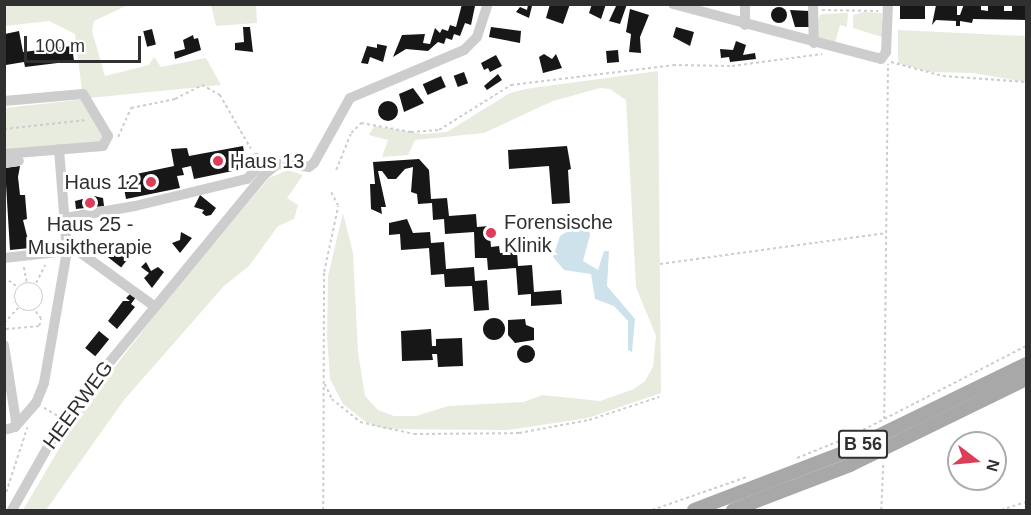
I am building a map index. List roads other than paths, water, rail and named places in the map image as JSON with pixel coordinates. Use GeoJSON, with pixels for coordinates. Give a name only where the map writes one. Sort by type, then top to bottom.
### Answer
{"type":"FeatureCollection","features":[{"type":"Feature","properties":{"kind":"main road","name":"B 56"},"geometry":{"type":"LineString","coordinates":[[694,510],[845,452],[1026,364]]}},
{"type":"Feature","properties":{"kind":"main road","name":"B 56"},"geometry":{"type":"LineString","coordinates":[[733,510],[861,460],[1026,379]]}},
{"type":"Feature","properties":{"kind":"street","name":"HEERWEG"},"geometry":{"type":"LineString","coordinates":[[12,510],[31,472],[65,421],[154,306],[272,168],[284,163],[303,167],[314,163],[350,98],[464,50],[477,37],[488,4]]}},
{"type":"Feature","properties":{"kind":"street"},"geometry":{"type":"LineString","coordinates":[[745,4],[745,25]]}},
{"type":"Feature","properties":{"kind":"street"},"geometry":{"type":"LineString","coordinates":[[675,5],[814,43],[883,59],[887,8]]}},
{"type":"Feature","properties":{"kind":"street"},"geometry":{"type":"LineString","coordinates":[[814,7],[814,43]]}},
{"type":"Feature","properties":{"kind":"street"},"geometry":{"type":"LineString","coordinates":[[4,102],[83,94],[108,136],[103,146],[4,154]]}},
{"type":"Feature","properties":{"kind":"street"},"geometry":{"type":"LineString","coordinates":[[10,428],[36,404],[44,383],[67,247],[59,148]]}},
{"type":"Feature","properties":{"kind":"street"},"geometry":{"type":"LineString","coordinates":[[65,218],[135,206],[247,179],[255,170],[256,158]]}},
{"type":"Feature","properties":{"kind":"street"},"geometry":{"type":"LineString","coordinates":[[4,163],[19,161]]}},
{"type":"Feature","properties":{"kind":"street"},"geometry":{"type":"LineString","coordinates":[[4,258],[67,247],[154,306]]}},
{"type":"Feature","properties":{"kind":"street"},"geometry":{"type":"LineString","coordinates":[[4,345],[10,428]]}},
{"type":"Feature","properties":{"kind":"water"},"geometry":{"type":"Polygon","coordinates":[[[581,223],[589,226],[590,235],[583,261],[598,270],[604,251],[609,251],[607,286],[635,319],[632,352],[628,350],[628,321],[614,306],[595,299],[591,274],[564,270],[553,257],[560,236],[581,223]]]}},
{"type":"Feature","properties":{"kind":"place","name":"Haus 13"},"geometry":{"type":"Point","coordinates":[218,161]}},
{"type":"Feature","properties":{"kind":"place","name":"Haus 12"},"geometry":{"type":"Point","coordinates":[151,182]}},
{"type":"Feature","properties":{"kind":"place","name":"Haus 25 - Musiktherapie"},"geometry":{"type":"Point","coordinates":[90,203]}},
{"type":"Feature","properties":{"kind":"place","name":"Forensische Klinik"},"geometry":{"type":"Point","coordinates":[491,233]}}]}
